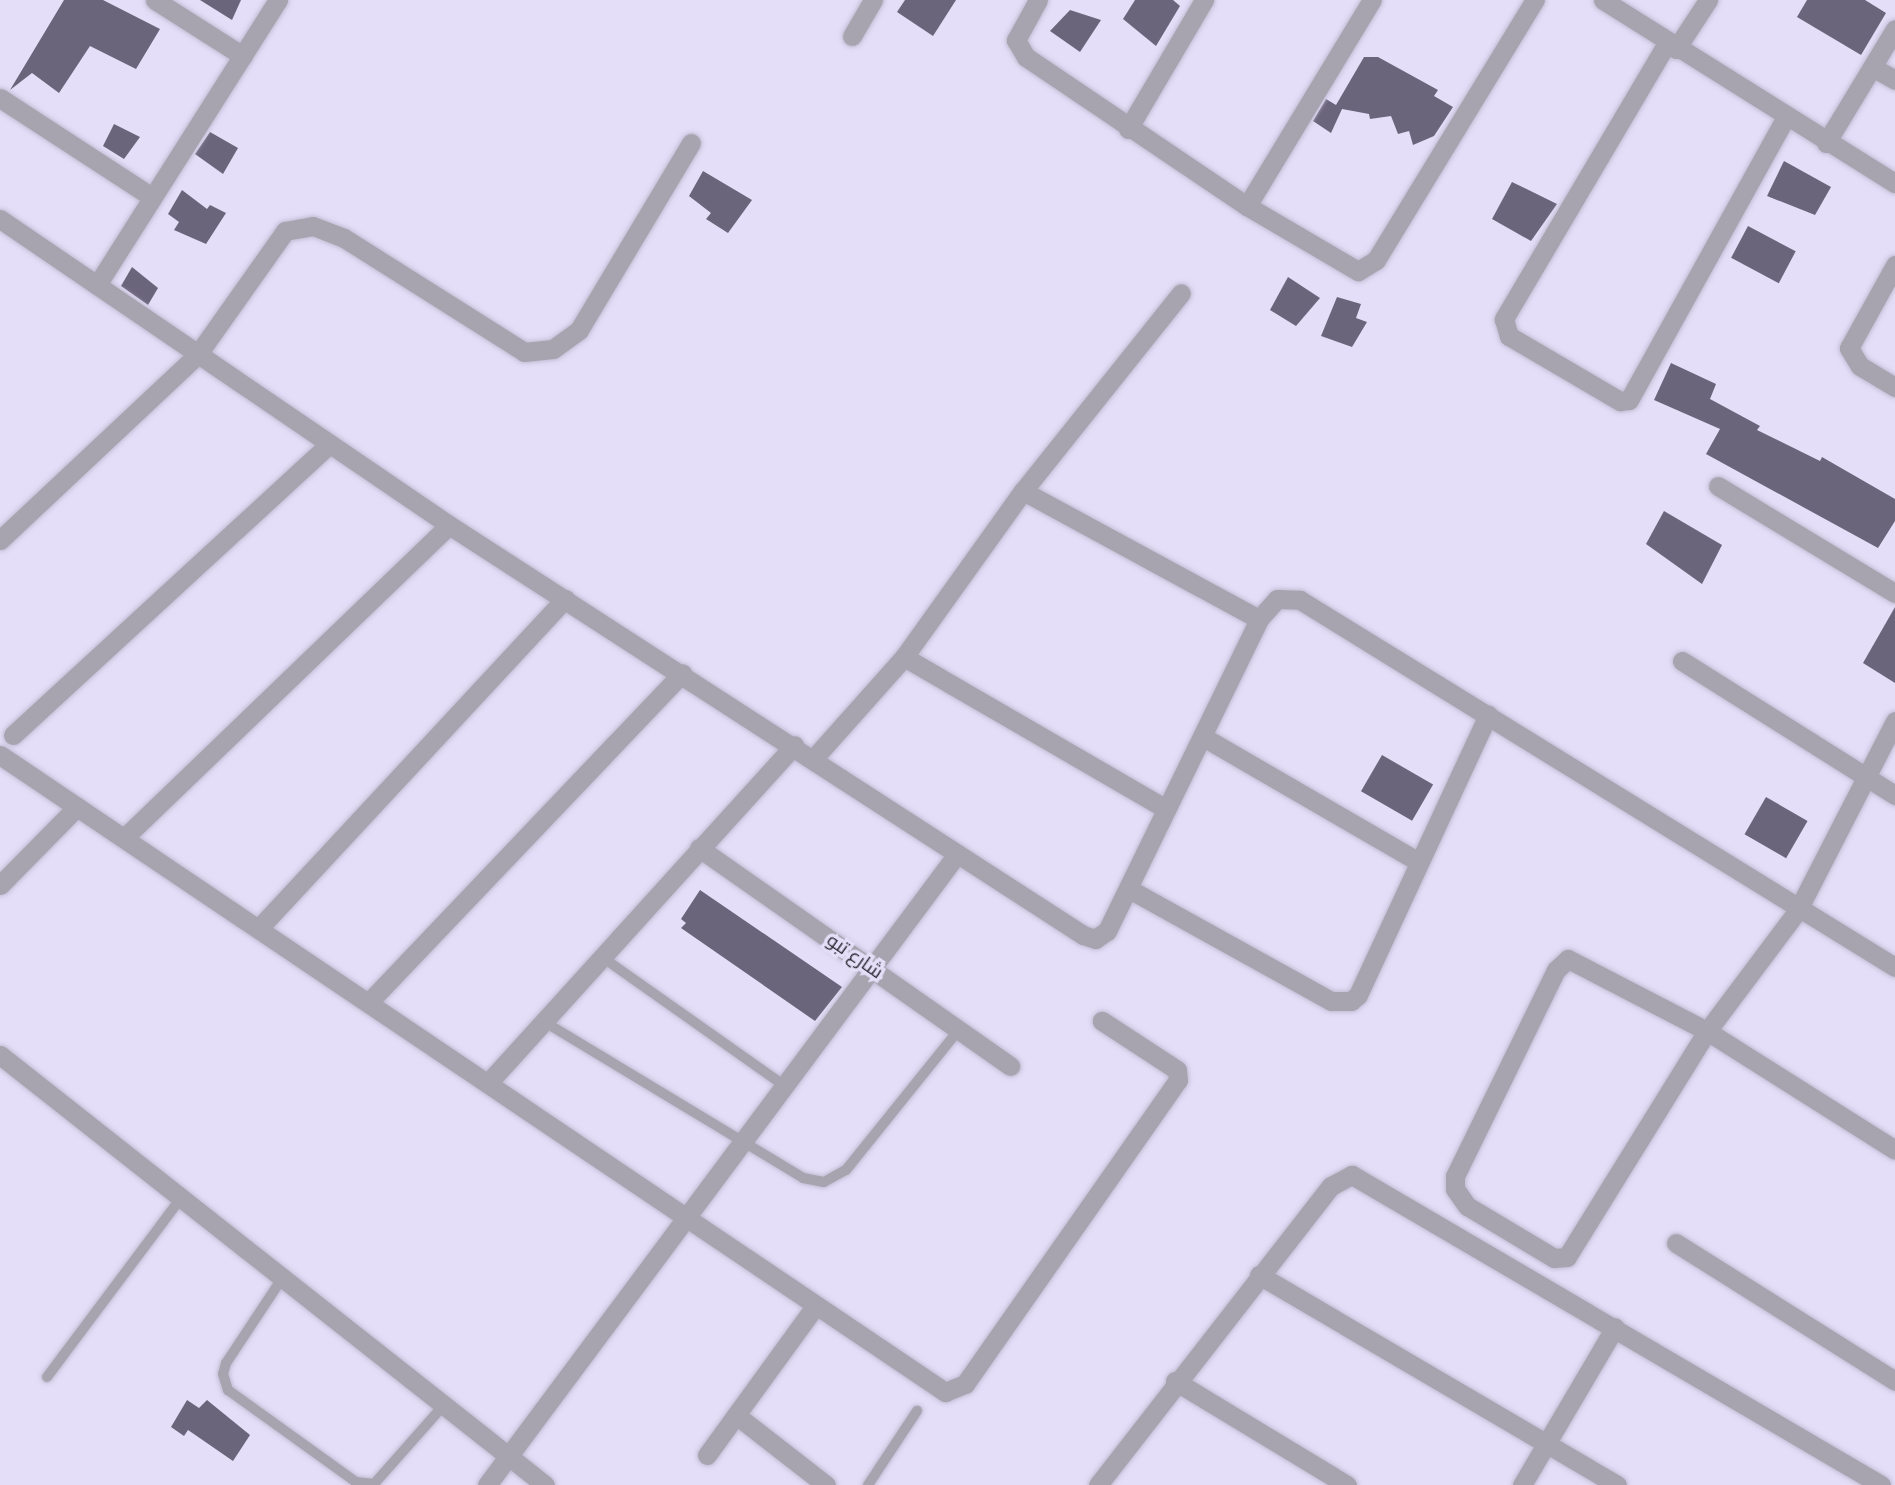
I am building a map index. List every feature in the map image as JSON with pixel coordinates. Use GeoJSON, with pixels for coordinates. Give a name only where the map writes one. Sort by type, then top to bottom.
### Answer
{"type":"FeatureCollection","features":[{"type":"Feature","properties":{"kind":"street"},"geometry":{"type":"LineString","coordinates":[[155,0],[243,56]]}},
{"type":"Feature","properties":{"kind":"street"},"geometry":{"type":"LineString","coordinates":[[97,285],[278,0]]}},
{"type":"Feature","properties":{"kind":"street"},"geometry":{"type":"LineString","coordinates":[[852,36],[873,0]]}},
{"type":"Feature","properties":{"kind":"street"},"geometry":{"type":"LineString","coordinates":[[1038,0],[1019,32],[1019,48],[1128,129],[1348,269],[1368,267],[1535,0]]}},
{"type":"Feature","properties":{"kind":"street"},"geometry":{"type":"LineString","coordinates":[[1128,129],[1204,0]]}},
{"type":"Feature","properties":{"kind":"street"},"geometry":{"type":"LineString","coordinates":[[1247,206],[1372,0]]}},
{"type":"Feature","properties":{"kind":"street"},"geometry":{"type":"LineString","coordinates":[[1603,0],[1785,119],[1895,183]]}},
{"type":"Feature","properties":{"kind":"street"},"geometry":{"type":"LineString","coordinates":[[1708,0],[1672,46],[1504,319],[1509,335],[1620,401],[1629,400],[1785,119]]}},
{"type":"Feature","properties":{"kind":"street"},"geometry":{"type":"LineString","coordinates":[[1826,143],[1895,30]]}},
{"type":"Feature","properties":{"kind":"street"},"geometry":{"type":"LineString","coordinates":[[1872,66],[1895,80]]}},
{"type":"Feature","properties":{"kind":"street"},"geometry":{"type":"LineString","coordinates":[[0,98],[152,197]]}},
{"type":"Feature","properties":{"kind":"street"},"geometry":{"type":"LineString","coordinates":[[0,540],[198,354],[285,231],[313,226],[344,238],[524,352],[553,349],[579,330],[691,143]]}},
{"type":"Feature","properties":{"kind":"street"},"geometry":{"type":"LineString","coordinates":[[0,219],[449,525],[794,745],[957,854],[1096,939],[1107,931],[1129,889],[1205,738],[1259,619],[1277,599],[1300,600],[1798,910],[1895,967]]}},
{"type":"Feature","properties":{"kind":"street"},"geometry":{"type":"LineString","coordinates":[[1895,265],[1849,348],[1860,366],[1895,387]]}},
{"type":"Feature","properties":{"kind":"street"},"geometry":{"type":"LineString","coordinates":[[814,758],[905,657],[1023,491],[1181,293]]}},
{"type":"Feature","properties":{"kind":"street"},"geometry":{"type":"LineString","coordinates":[[13,735],[330,444]]}},
{"type":"Feature","properties":{"kind":"street"},"geometry":{"type":"LineString","coordinates":[[1718,486],[1895,593]]}},
{"type":"Feature","properties":{"kind":"street"},"geometry":{"type":"LineString","coordinates":[[1023,491],[1259,619]]}},
{"type":"Feature","properties":{"kind":"street"},"geometry":{"type":"LineString","coordinates":[[124,838],[449,525]]}},
{"type":"Feature","properties":{"kind":"street"},"geometry":{"type":"LineString","coordinates":[[260,927],[565,598]]}},
{"type":"Feature","properties":{"kind":"street"},"geometry":{"type":"LineString","coordinates":[[905,657],[1167,809]]}},
{"type":"Feature","properties":{"kind":"street"},"geometry":{"type":"LineString","coordinates":[[1682,661],[1895,795]]}},
{"type":"Feature","properties":{"kind":"street"},"geometry":{"type":"LineString","coordinates":[[369,1002],[681,673]]}},
{"type":"Feature","properties":{"kind":"street"},"geometry":{"type":"LineString","coordinates":[[1129,889],[1340,1004],[1358,995],[1488,715]]}},
{"type":"Feature","properties":{"kind":"street"},"geometry":{"type":"LineString","coordinates":[[1895,721],[1798,910],[1707,1031],[1567,1258],[1554,1258],[1460,1199],[1455,1176],[1561,963],[1576,958],[1707,1031],[1895,1150]]}},
{"type":"Feature","properties":{"kind":"street"},"geometry":{"type":"LineString","coordinates":[[1205,738],[1419,862]]}},
{"type":"Feature","properties":{"kind":"street"},"geometry":{"type":"LineString","coordinates":[[488,1083],[794,745]]}},
{"type":"Feature","properties":{"kind":"street"},"geometry":{"type":"LineString","coordinates":[[0,755],[687,1214],[945,1392],[965,1384],[1178,1080],[1177,1070],[1102,1021]]}},
{"type":"Feature","properties":{"kind":"street"},"geometry":{"type":"LineString","coordinates":[[0,885],[77,807]]}},
{"type":"Feature","properties":{"kind":"street","name":"شارع تبو"},"geometry":{"type":"LineString","coordinates":[[699,848],[870,967],[957,1032],[1010,1066]]}},
{"type":"Feature","properties":{"kind":"street"},"geometry":{"type":"LineString","coordinates":[[487,1485],[782,1084],[957,854]]}},
{"type":"Feature","properties":{"kind":"street"},"geometry":{"type":"LineString","coordinates":[[0,1055],[545,1485]]}},
{"type":"Feature","properties":{"kind":"street"},"geometry":{"type":"LineString","coordinates":[[1098,1485],[1175,1381],[1331,1186],[1352,1175],[1881,1485]]}},
{"type":"Feature","properties":{"kind":"street"},"geometry":{"type":"LineString","coordinates":[[1676,1243],[1895,1381]]}},
{"type":"Feature","properties":{"kind":"street"},"geometry":{"type":"LineString","coordinates":[[1259,1275],[1617,1485]]}},
{"type":"Feature","properties":{"kind":"street"},"geometry":{"type":"LineString","coordinates":[[707,1455],[817,1305]]}},
{"type":"Feature","properties":{"kind":"street"},"geometry":{"type":"LineString","coordinates":[[1522,1485],[1615,1327]]}},
{"type":"Feature","properties":{"kind":"street"},"geometry":{"type":"LineString","coordinates":[[1175,1381],[1347,1485]]}},
{"type":"Feature","properties":{"kind":"street"},"geometry":{"type":"LineString","coordinates":[[736,1415],[826,1485]]}},
{"type":"Feature","properties":{"kind":"lane"},"geometry":{"type":"LineString","coordinates":[[601,957],[782,1084]]}},
{"type":"Feature","properties":{"kind":"lane"},"geometry":{"type":"LineString","coordinates":[[544,1021],[803,1178],[824,1182],[846,1170],[957,1032]]}},
{"type":"Feature","properties":{"kind":"lane"},"geometry":{"type":"LineString","coordinates":[[47,1377],[181,1198]]}},
{"type":"Feature","properties":{"kind":"lane"},"geometry":{"type":"LineString","coordinates":[[283,1278],[226,1363],[223,1374],[228,1390],[356,1482],[374,1484],[444,1405]]}},
{"type":"Feature","properties":{"kind":"lane"},"geometry":{"type":"LineString","coordinates":[[868,1485],[916,1411]]}},
{"type":"Feature","properties":{"kind":"building"},"geometry":{"type":"Polygon","coordinates":[[[64,0],[103,0],[160,29],[136,69],[90,46],[59,93],[32,73],[10,90],[64,0]]]}},
{"type":"Feature","properties":{"kind":"building"},"geometry":{"type":"Polygon","coordinates":[[[200,0],[241,0],[232,20],[200,0]]]}},
{"type":"Feature","properties":{"kind":"building"},"geometry":{"type":"Polygon","coordinates":[[[905,0],[956,0],[933,36],[897,12],[905,0]]]}},
{"type":"Feature","properties":{"kind":"building"},"geometry":{"type":"Polygon","coordinates":[[[1135,0],[1173,0],[1180,6],[1156,46],[1123,19],[1135,0]]]}},
{"type":"Feature","properties":{"kind":"building"},"geometry":{"type":"Polygon","coordinates":[[[1807,0],[1865,0],[1886,13],[1861,55],[1797,17],[1807,0]]]}},
{"type":"Feature","properties":{"kind":"building"},"geometry":{"type":"Polygon","coordinates":[[[1070,10],[1101,20],[1080,52],[1050,31],[1070,10]]]}},
{"type":"Feature","properties":{"kind":"building"},"geometry":{"type":"Polygon","coordinates":[[[1364,57],[1378,57],[1438,90],[1434,96],[1453,107],[1434,136],[1413,145],[1409,131],[1398,134],[1391,116],[1370,119],[1369,114],[1342,109],[1331,133],[1313,121],[1326,99],[1336,105],[1364,57]]]}},
{"type":"Feature","properties":{"kind":"building"},"geometry":{"type":"Polygon","coordinates":[[[114,124],[140,137],[124,159],[103,146],[114,124]]]}},
{"type":"Feature","properties":{"kind":"building"},"geometry":{"type":"Polygon","coordinates":[[[210,132],[238,148],[223,174],[195,154],[210,132]]]}},
{"type":"Feature","properties":{"kind":"building"},"geometry":{"type":"Polygon","coordinates":[[[1784,161],[1831,187],[1815,215],[1767,196],[1784,161]]]}},
{"type":"Feature","properties":{"kind":"building"},"geometry":{"type":"Polygon","coordinates":[[[703,171],[752,200],[728,233],[706,219],[711,213],[689,196],[703,171]]]}},
{"type":"Feature","properties":{"kind":"building"},"geometry":{"type":"Polygon","coordinates":[[[1512,182],[1557,204],[1531,241],[1492,219],[1512,182]]]}},
{"type":"Feature","properties":{"kind":"building"},"geometry":{"type":"Polygon","coordinates":[[[182,190],[207,209],[210,205],[226,213],[206,244],[174,230],[179,222],[168,214],[182,190]]]}},
{"type":"Feature","properties":{"kind":"building"},"geometry":{"type":"Polygon","coordinates":[[[1748,226],[1796,251],[1779,283],[1731,258],[1748,226]]]}},
{"type":"Feature","properties":{"kind":"building"},"geometry":{"type":"Polygon","coordinates":[[[132,267],[158,288],[148,305],[121,286],[132,267]]]}},
{"type":"Feature","properties":{"kind":"building"},"geometry":{"type":"Polygon","coordinates":[[[1288,277],[1320,298],[1296,326],[1270,310],[1288,277]]]}},
{"type":"Feature","properties":{"kind":"building"},"geometry":{"type":"Polygon","coordinates":[[[1337,297],[1361,304],[1356,318],[1367,322],[1352,347],[1321,336],[1337,297]]]}},
{"type":"Feature","properties":{"kind":"building"},"geometry":{"type":"Polygon","coordinates":[[[1671,363],[1716,384],[1710,399],[1760,426],[1757,430],[1820,461],[1822,457],[1895,499],[1895,521],[1878,548],[1706,454],[1720,429],[1654,400],[1671,363]]]}},
{"type":"Feature","properties":{"kind":"building"},"geometry":{"type":"Polygon","coordinates":[[[1664,511],[1722,545],[1702,584],[1646,544],[1664,511]]]}},
{"type":"Feature","properties":{"kind":"building"},"geometry":{"type":"Polygon","coordinates":[[[1895,607],[1895,683],[1863,663],[1895,607]]]}},
{"type":"Feature","properties":{"kind":"building"},"geometry":{"type":"Polygon","coordinates":[[[1382,755],[1433,784],[1412,821],[1361,791],[1382,755]]]}},
{"type":"Feature","properties":{"kind":"building"},"geometry":{"type":"Polygon","coordinates":[[[1766,797],[1808,821],[1786,858],[1744,834],[1766,797]]]}},
{"type":"Feature","properties":{"kind":"building"},"geometry":{"type":"Polygon","coordinates":[[[700,890],[842,987],[815,1021],[681,928],[686,923],[681,919],[700,890]]]}},
{"type":"Feature","properties":{"kind":"building"},"geometry":{"type":"Polygon","coordinates":[[[187,1400],[199,1408],[207,1400],[250,1435],[233,1461],[188,1430],[184,1436],[171,1427],[187,1400]]]}}]}
